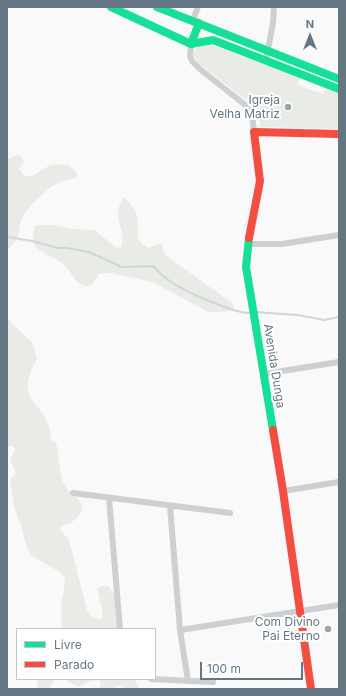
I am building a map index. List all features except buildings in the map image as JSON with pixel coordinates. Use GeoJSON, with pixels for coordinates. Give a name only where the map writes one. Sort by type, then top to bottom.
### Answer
{"type":"FeatureCollection","features":[{"type":"Feature","properties":{"kind":"street"},"geometry":{"type":"LineString","coordinates":[[111,7],[191,44],[213,40],[339,89]]}},
{"type":"Feature","properties":{"kind":"street"},"geometry":{"type":"LineString","coordinates":[[157,7],[339,79]]}},
{"type":"Feature","properties":{"kind":"street"},"geometry":{"type":"LineString","coordinates":[[198,7],[191,44],[190,56],[192,61],[201,70],[244,104],[252,113],[254,132],[339,134]]}},
{"type":"Feature","properties":{"kind":"street"},"geometry":{"type":"LineString","coordinates":[[266,60],[269,51],[274,7]]}},
{"type":"Feature","properties":{"kind":"street","name":"Avenida Dunga"},"geometry":{"type":"LineString","coordinates":[[254,132],[260,181],[248,244],[246,267],[283,491],[311,689]]}},
{"type":"Feature","properties":{"kind":"street"},"geometry":{"type":"LineString","coordinates":[[248,244],[282,244],[339,235]]}},
{"type":"Feature","properties":{"kind":"street"},"geometry":{"type":"LineString","coordinates":[[263,374],[339,362]]}},
{"type":"Feature","properties":{"kind":"street"},"geometry":{"type":"LineString","coordinates":[[283,491],[339,482]]}},
{"type":"Feature","properties":{"kind":"street"},"geometry":{"type":"LineString","coordinates":[[73,494],[230,514]]}},
{"type":"Feature","properties":{"kind":"street"},"geometry":{"type":"LineString","coordinates":[[109,498],[120,628]]}},
{"type":"Feature","properties":{"kind":"street"},"geometry":{"type":"LineString","coordinates":[[170,506],[180,630],[188,681]]}},
{"type":"Feature","properties":{"kind":"street"},"geometry":{"type":"LineString","coordinates":[[180,630],[339,605]]}},
{"type":"Feature","properties":{"kind":"street"},"geometry":{"type":"LineString","coordinates":[[156,679],[213,682]]}},
{"type":"Feature","properties":{"kind":"shaded area"},"geometry":{"type":"Polygon","coordinates":[[[212,45],[300,78],[298,85],[323,94],[326,89],[339,93],[339,129],[260,127],[260,117],[250,103],[198,63],[193,54],[197,47],[212,45]]]}},
{"type":"Feature","properties":{"kind":"shaded area"},"geometry":{"type":"Polygon","coordinates":[[[18,155],[24,162],[19,169],[27,176],[35,175],[52,165],[69,165],[76,172],[77,177],[60,182],[46,191],[34,202],[23,216],[16,240],[7,249],[7,160],[18,155]]]}},
{"type":"Feature","properties":{"kind":"shaded area"},"geometry":{"type":"Polygon","coordinates":[[[123,198],[132,205],[136,212],[138,220],[138,237],[141,243],[149,248],[157,244],[162,244],[164,252],[167,256],[233,303],[233,308],[224,312],[208,312],[153,282],[110,273],[99,274],[91,286],[82,285],[63,264],[35,246],[33,235],[36,225],[53,225],[73,229],[94,230],[117,248],[121,247],[123,239],[118,218],[118,210],[123,198]]]}},
{"type":"Feature","properties":{"kind":"shaded area"},"geometry":{"type":"Polygon","coordinates":[[[7,317],[13,325],[33,343],[37,359],[30,374],[28,386],[30,395],[45,417],[49,427],[51,440],[56,442],[61,472],[66,488],[82,505],[83,509],[78,517],[69,524],[63,525],[60,529],[69,540],[87,610],[91,616],[97,619],[102,618],[102,609],[97,588],[101,586],[108,586],[116,596],[119,628],[62,628],[61,604],[65,579],[60,572],[32,556],[27,549],[22,528],[14,507],[10,479],[16,474],[10,459],[15,450],[13,446],[7,447],[7,317]]]}},
{"type":"Feature","properties":{"kind":"shaded area"},"geometry":{"type":"Polygon","coordinates":[[[37,680],[54,680],[49,689],[38,689],[37,680]]]}},
{"type":"Feature","properties":{"kind":"shaded area"},"geometry":{"type":"Polygon","coordinates":[[[68,680],[99,680],[90,681],[79,687],[68,680]]]}},
{"type":"Feature","properties":{"kind":"shaded area"},"geometry":{"type":"Polygon","coordinates":[[[99,680],[135,680],[140,689],[124,689],[119,685],[113,689],[99,689],[101,684],[99,680]]]}},
{"type":"Feature","properties":{"kind":"waterway"},"geometry":{"type":"LineString","coordinates":[[7,237],[32,241],[58,248],[89,252],[122,267],[153,266],[165,278],[195,295],[233,310],[251,313]]}},
{"type":"Feature","properties":{"kind":"waterway"},"geometry":{"type":"LineString","coordinates":[[255,312],[298,315],[324,320],[339,317]]}},
{"type":"Feature","properties":{"kind":"traffic: fast"},"geometry":{"type":"LineString","coordinates":[[111,7],[191,44],[213,40],[339,89]]}},
{"type":"Feature","properties":{"kind":"traffic: fast"},"geometry":{"type":"LineString","coordinates":[[157,7],[339,79]]}},
{"type":"Feature","properties":{"kind":"traffic: fast"},"geometry":{"type":"LineString","coordinates":[[191,44],[199,23]]}},
{"type":"Feature","properties":{"kind":"traffic: fast"},"geometry":{"type":"LineString","coordinates":[[249,238],[246,267],[273,430]]}},
{"type":"Feature","properties":{"kind":"traffic: jam"},"geometry":{"type":"LineString","coordinates":[[249,238],[260,181],[254,132],[339,134]]}},
{"type":"Feature","properties":{"kind":"traffic: jam"},"geometry":{"type":"LineString","coordinates":[[273,430],[311,689]]}},
{"type":"Feature","properties":{"kind":"place","name":"Igreja Velha Matriz"},"geometry":{"type":"Point","coordinates":[288,107]}},
{"type":"Feature","properties":{"kind":"place","name":"Com Divino Pai Eterno"},"geometry":{"type":"Point","coordinates":[328,629]}}]}
